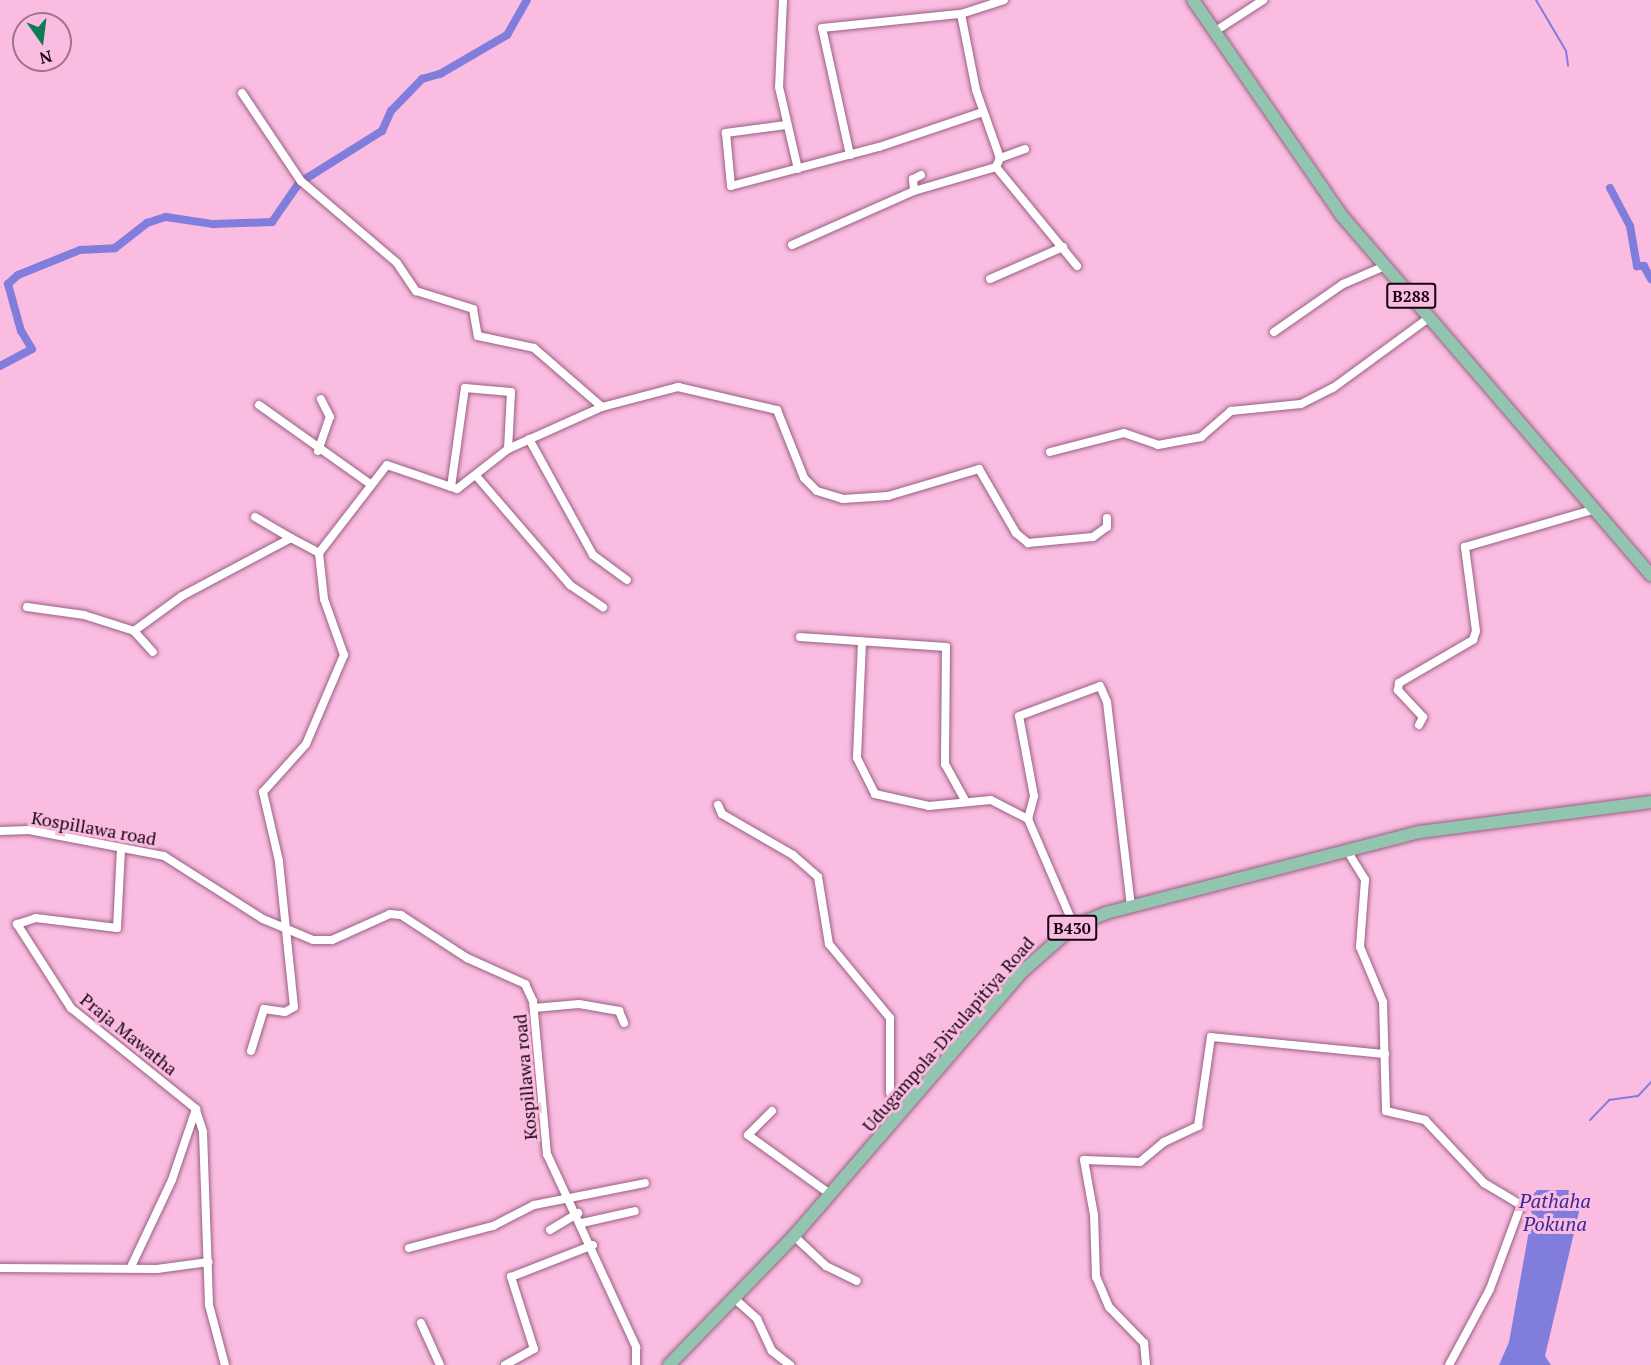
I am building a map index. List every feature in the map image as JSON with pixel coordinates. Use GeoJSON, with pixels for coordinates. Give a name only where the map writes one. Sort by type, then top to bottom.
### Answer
{"type":"FeatureCollection","features":[{"type":"Feature","properties":{"kind":"main road","name":"B288"},"geometry":{"type":"LineString","coordinates":[[1193,0],[1342,216],[1651,575]]}},
{"type":"Feature","properties":{"kind":"main road","name":"Udugampola-Divulapitiya Road"},"geometry":{"type":"LineString","coordinates":[[669,1365],[794,1236],[900,1117],[1023,971],[1074,926],[1131,906],[1346,849],[1420,832],[1651,802]]}},
{"type":"Feature","properties":{"kind":"street"},"geometry":{"type":"LineString","coordinates":[[783,0],[779,87],[798,169]]}},
{"type":"Feature","properties":{"kind":"street"},"geometry":{"type":"LineString","coordinates":[[850,155],[822,28],[961,14],[1004,0]]}},
{"type":"Feature","properties":{"kind":"street"},"geometry":{"type":"LineString","coordinates":[[1214,32],[1263,0]]}},
{"type":"Feature","properties":{"kind":"street"},"geometry":{"type":"LineString","coordinates":[[792,245],[914,191],[996,167],[1000,158],[983,112],[961,14]]}},
{"type":"Feature","properties":{"kind":"street"},"geometry":{"type":"LineString","coordinates":[[242,93],[302,181],[397,263],[416,291],[473,309],[478,336],[534,348],[602,408]]}},
{"type":"Feature","properties":{"kind":"street"},"geometry":{"type":"LineString","coordinates":[[786,125],[726,133],[724,153],[731,186],[850,155],[983,112]]}},
{"type":"Feature","properties":{"kind":"street"},"geometry":{"type":"LineString","coordinates":[[1000,158],[1025,149]]}},
{"type":"Feature","properties":{"kind":"street"},"geometry":{"type":"LineString","coordinates":[[996,167],[1077,266]]}},
{"type":"Feature","properties":{"kind":"street"},"geometry":{"type":"LineString","coordinates":[[914,191],[914,179],[921,175]]}},
{"type":"Feature","properties":{"kind":"street"},"geometry":{"type":"LineString","coordinates":[[990,279],[1063,247]]}},
{"type":"Feature","properties":{"kind":"street"},"geometry":{"type":"LineString","coordinates":[[1274,332],[1343,284],[1385,266]]}},
{"type":"Feature","properties":{"kind":"street"},"geometry":{"type":"LineString","coordinates":[[1050,452],[1124,433],[1158,445],[1201,437],[1231,411],[1301,405],[1333,388],[1430,318]]}},
{"type":"Feature","properties":{"kind":"street"},"geometry":{"type":"LineString","coordinates":[[370,484],[387,465],[457,489],[478,478],[484,465],[508,449],[529,439],[602,408],[678,387],[777,410],[804,478],[817,491],[843,499],[888,496],[979,469],[1016,534],[1028,543],[1093,537],[1107,527],[1107,518]]}},
{"type":"Feature","properties":{"kind":"street"},"geometry":{"type":"LineString","coordinates":[[451,487],[465,388],[512,392],[508,449]]}},
{"type":"Feature","properties":{"kind":"street"},"geometry":{"type":"LineString","coordinates":[[318,451],[330,417],[321,399]]}},
{"type":"Feature","properties":{"kind":"street"},"geometry":{"type":"LineString","coordinates":[[251,1051],[264,1009],[285,1012],[294,1007],[284,930],[279,861],[262,800],[268,785],[306,744],[344,655],[324,599],[320,553],[374,487],[318,451],[259,405]]}},
{"type":"Feature","properties":{"kind":"street"},"geometry":{"type":"LineString","coordinates":[[529,439],[593,555],[627,580]]}},
{"type":"Feature","properties":{"kind":"street"},"geometry":{"type":"LineString","coordinates":[[478,478],[570,585],[603,607]]}},
{"type":"Feature","properties":{"kind":"street"},"geometry":{"type":"LineString","coordinates":[[1419,725],[1423,717],[1398,690],[1399,683],[1473,640],[1476,631],[1465,547],[1596,509]]}},
{"type":"Feature","properties":{"kind":"street"},"geometry":{"type":"LineString","coordinates":[[255,517],[320,553]]}},
{"type":"Feature","properties":{"kind":"street"},"geometry":{"type":"LineString","coordinates":[[134,631],[182,596],[291,538]]}},
{"type":"Feature","properties":{"kind":"street"},"geometry":{"type":"LineString","coordinates":[[27,607],[84,615],[134,631],[153,652]]}},
{"type":"Feature","properties":{"kind":"street"},"geometry":{"type":"LineString","coordinates":[[800,638],[945,647],[944,757],[966,802]]}},
{"type":"Feature","properties":{"kind":"street"},"geometry":{"type":"LineString","coordinates":[[862,642],[857,758],[875,794],[929,806],[992,800],[1028,819]]}},
{"type":"Feature","properties":{"kind":"street"},"geometry":{"type":"LineString","coordinates":[[1074,926],[1028,819],[1034,796],[1019,716],[1100,686],[1107,702],[1131,906]]}},
{"type":"Feature","properties":{"kind":"street"},"geometry":{"type":"LineString","coordinates":[[718,804],[722,814],[793,855],[818,877],[829,944],[890,1018],[890,1092],[900,1117]]}},
{"type":"Feature","properties":{"kind":"street","name":"Kospillawa road"},"geometry":{"type":"LineString","coordinates":[[0,831],[29,830],[164,856],[284,930],[313,940],[332,940],[390,914],[401,915],[467,958],[525,984],[534,1008],[547,1154],[593,1245],[636,1347],[636,1365]]}},
{"type":"Feature","properties":{"kind":"street","name":"Praja Mawatha"},"geometry":{"type":"LineString","coordinates":[[121,849],[117,928],[36,918],[23,919],[18,932],[70,1008],[196,1109]]}},
{"type":"Feature","properties":{"kind":"street"},"geometry":{"type":"LineString","coordinates":[[1346,849],[1365,880],[1360,947],[1379,981],[1385,1054],[1386,1111],[1425,1120],[1484,1183],[1521,1205],[1490,1289],[1449,1365]]}},
{"type":"Feature","properties":{"kind":"street"},"geometry":{"type":"LineString","coordinates":[[534,1008],[579,1004],[619,1011],[624,1023]]}},
{"type":"Feature","properties":{"kind":"street"},"geometry":{"type":"LineString","coordinates":[[1146,1365],[1144,1343],[1109,1306],[1096,1277],[1094,1215],[1084,1160],[1140,1162],[1164,1142],[1198,1126],[1211,1037],[1385,1054]]}},
{"type":"Feature","properties":{"kind":"street"},"geometry":{"type":"LineString","coordinates":[[196,1109],[203,1132],[209,1305],[225,1365]]}},
{"type":"Feature","properties":{"kind":"street"},"geometry":{"type":"LineString","coordinates":[[130,1269],[172,1180],[196,1109]]}},
{"type":"Feature","properties":{"kind":"street"},"geometry":{"type":"LineString","coordinates":[[772,1111],[748,1135],[831,1194]]}},
{"type":"Feature","properties":{"kind":"street"},"geometry":{"type":"LineString","coordinates":[[409,1248],[493,1226],[534,1205],[645,1183]]}},
{"type":"Feature","properties":{"kind":"street"},"geometry":{"type":"LineString","coordinates":[[582,1222],[634,1211]]}},
{"type":"Feature","properties":{"kind":"street"},"geometry":{"type":"LineString","coordinates":[[550,1230],[578,1213]]}},
{"type":"Feature","properties":{"kind":"street"},"geometry":{"type":"LineString","coordinates":[[794,1236],[826,1266],[857,1281]]}},
{"type":"Feature","properties":{"kind":"street"},"geometry":{"type":"LineString","coordinates":[[505,1365],[534,1349],[511,1277],[593,1245]]}},
{"type":"Feature","properties":{"kind":"street"},"geometry":{"type":"LineString","coordinates":[[0,1268],[130,1269],[209,1262]]}},
{"type":"Feature","properties":{"kind":"street"},"geometry":{"type":"LineString","coordinates":[[735,1299],[757,1320],[772,1351],[790,1365]]}},
{"type":"Feature","properties":{"kind":"street"},"geometry":{"type":"LineString","coordinates":[[421,1323],[440,1365]]}},
{"type":"Feature","properties":{"kind":"water","name":"Pathaha Pokuna"},"geometry":{"type":"Polygon","coordinates":[[[1537,1190],[1568,1190],[1581,1203],[1545,1356],[1551,1365],[1499,1365],[1509,1342],[1532,1214],[1528,1201],[1537,1190]]]}},
{"type":"Feature","properties":{"kind":"waterway"},"geometry":{"type":"LineString","coordinates":[[0,366],[32,349],[21,331],[8,284],[18,275],[80,250],[115,248],[147,223],[166,217],[213,224],[272,222],[299,183],[382,131],[391,111],[422,79],[440,74],[507,35],[527,0]]}},
{"type":"Feature","properties":{"kind":"waterway"},"geometry":{"type":"LineString","coordinates":[[1536,0],[1566,51],[1568,66]]}},
{"type":"Feature","properties":{"kind":"waterway"},"geometry":{"type":"LineString","coordinates":[[1610,188],[1630,226],[1637,266],[1644,266],[1651,279]]}},
{"type":"Feature","properties":{"kind":"waterway"},"geometry":{"type":"LineString","coordinates":[[1590,1120],[1609,1100],[1638,1096],[1651,1082]]}}]}
